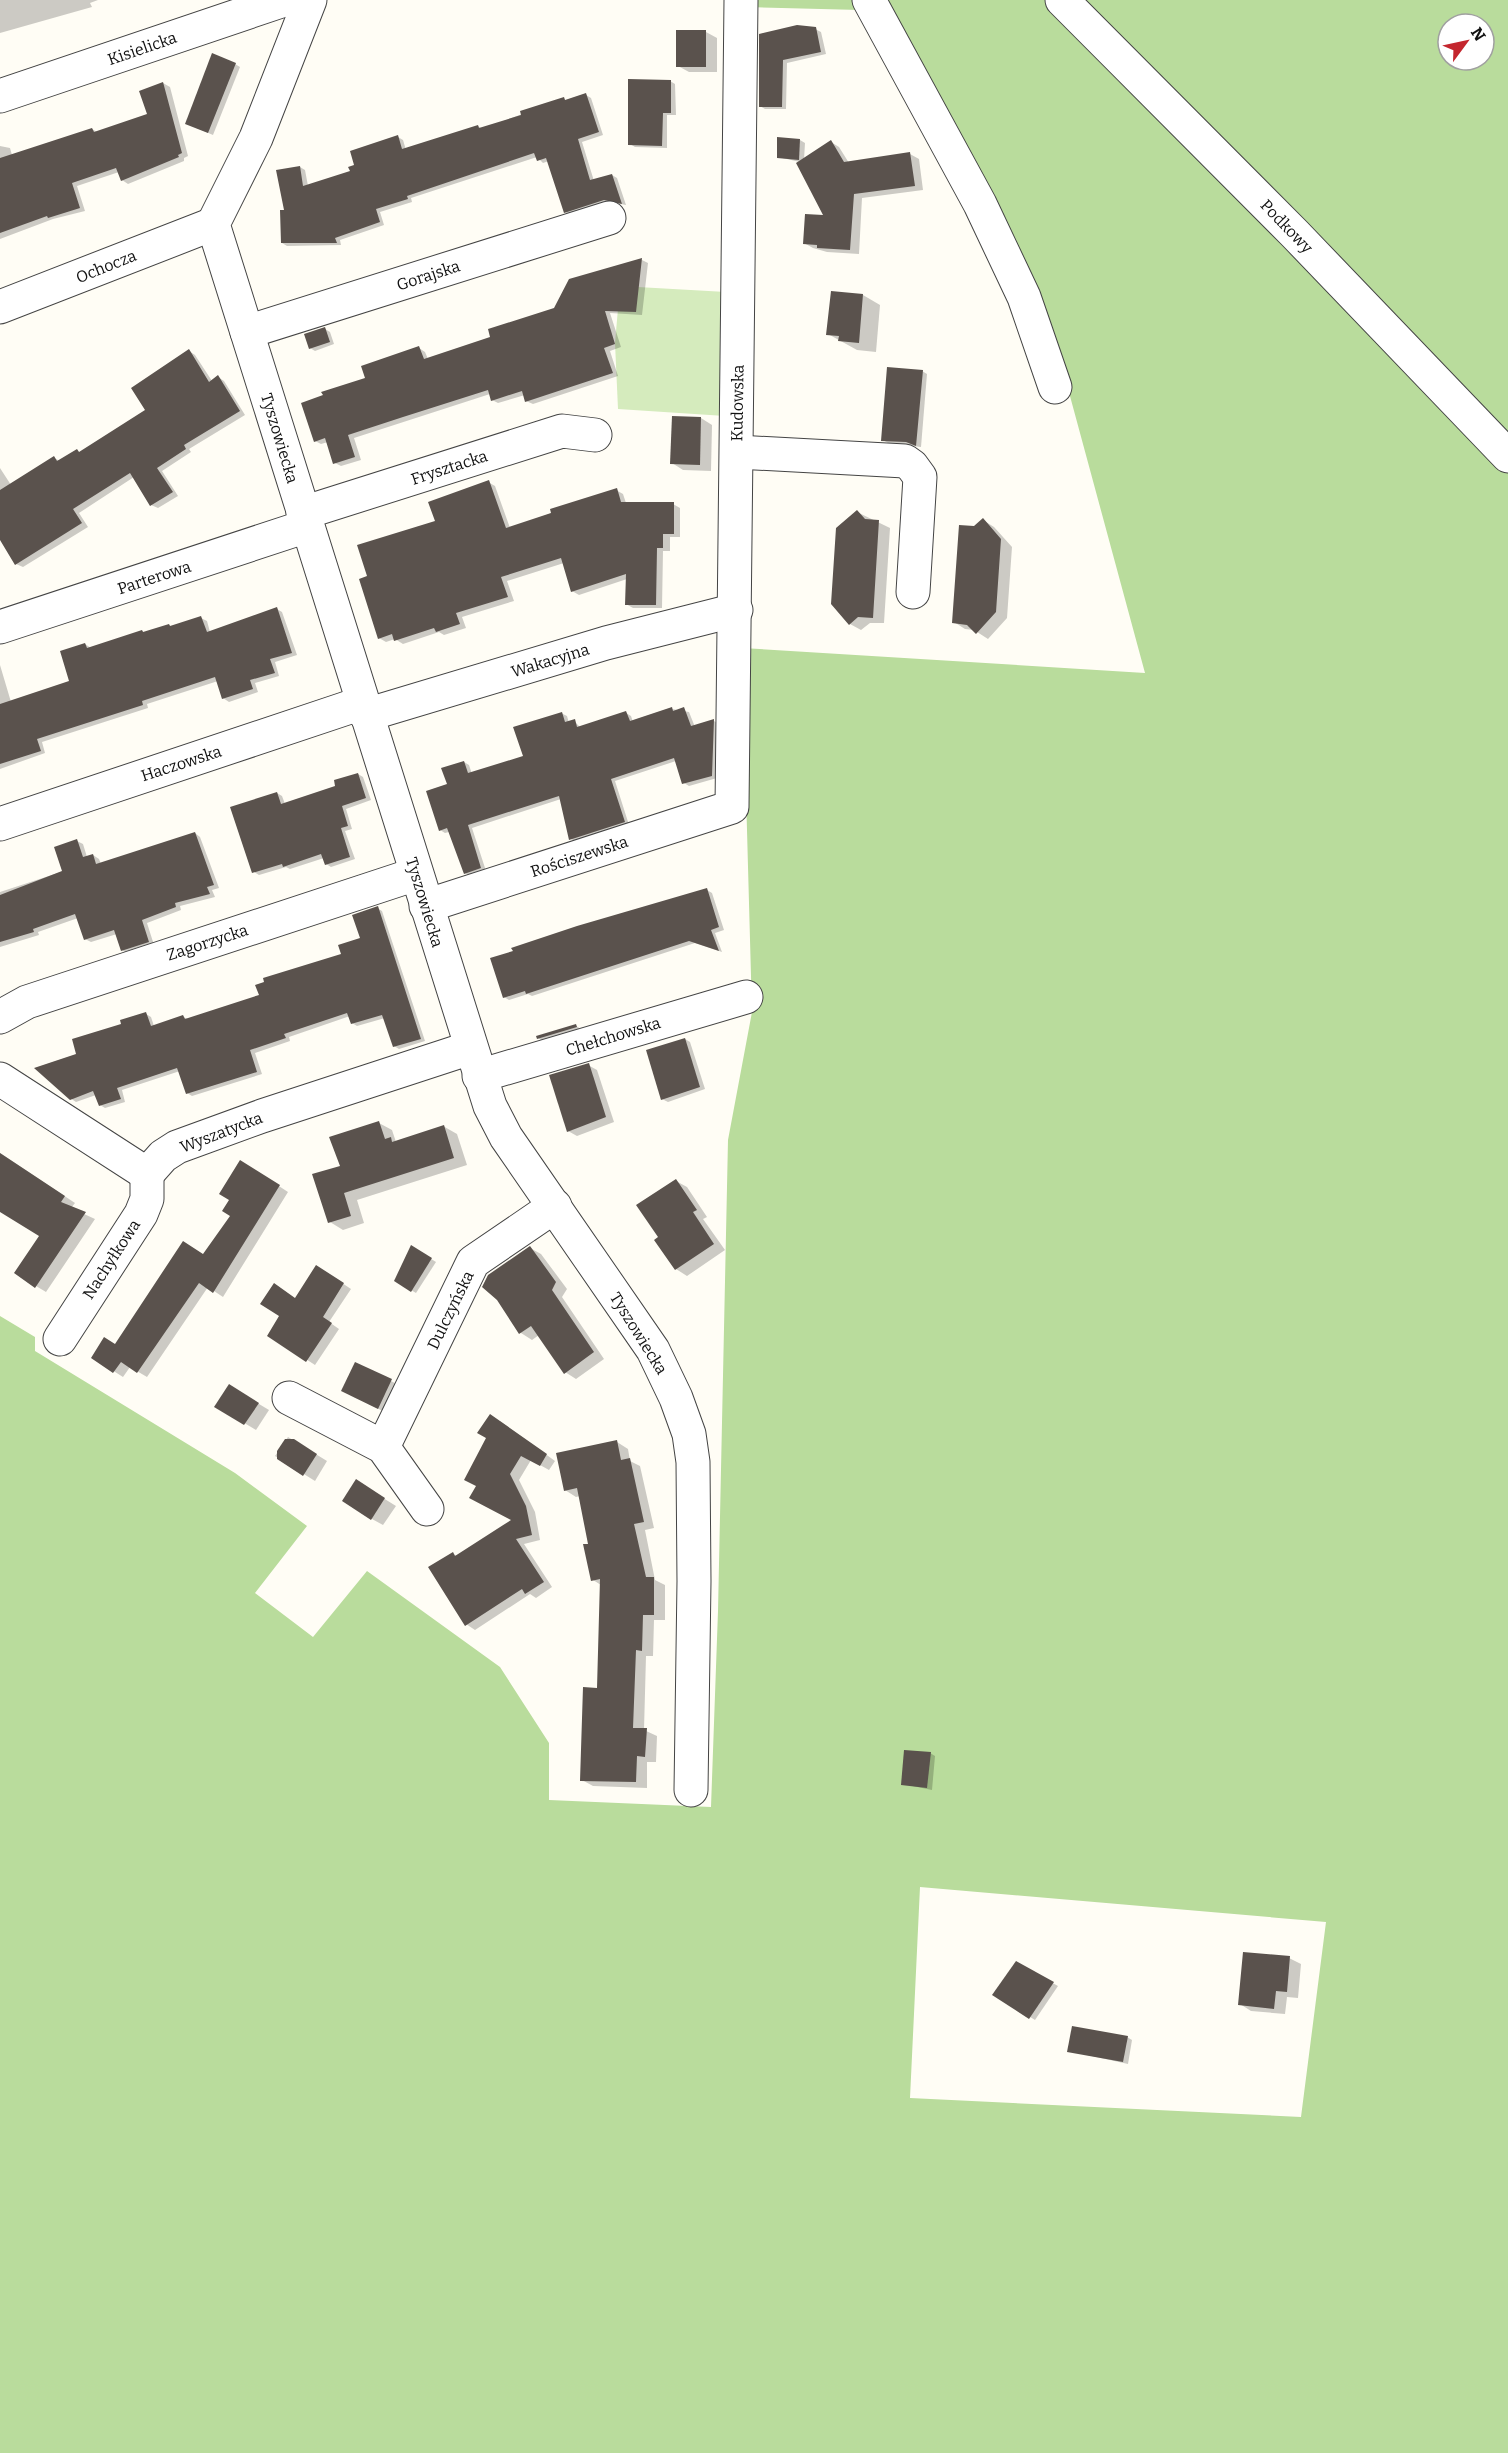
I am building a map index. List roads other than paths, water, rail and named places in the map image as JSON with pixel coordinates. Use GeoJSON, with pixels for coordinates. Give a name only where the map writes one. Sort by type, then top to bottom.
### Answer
{"type":"FeatureCollection","features":[{"type":"Feature","properties":{"kind":"street","name":"Kisielicka"},"geometry":{"type":"LineString","coordinates":[[0,96],[284,0]]}},
{"type":"Feature","properties":{"kind":"street"},"geometry":{"type":"LineString","coordinates":[[213,224],[256,138],[310,0]]}},
{"type":"Feature","properties":{"kind":"street","name":"Kudowska"},"geometry":{"type":"LineString","coordinates":[[732,807],[736,610],[741,0]]}},
{"type":"Feature","properties":{"kind":"street"},"geometry":{"type":"LineString","coordinates":[[869,0],[984,215],[1024,297],[1055,387]]}},
{"type":"Feature","properties":{"kind":"street","name":"Podkowy"},"geometry":{"type":"LineString","coordinates":[[1062,0],[1295,234],[1508,456]]}},
{"type":"Feature","properties":{"kind":"street","name":"Gorajska"},"geometry":{"type":"LineString","coordinates":[[247,333],[609,218]]}},
{"type":"Feature","properties":{"kind":"street","name":"Ochocza"},"geometry":{"type":"LineString","coordinates":[[0,308],[213,224]]}},
{"type":"Feature","properties":{"kind":"street","name":"Tyszowiecka"},"geometry":{"type":"LineString","coordinates":[[213,224],[475,1062],[506,1137],[653,1350],[676,1398],[689,1434],[693,1462],[694,1581],[691,1790]]}},
{"type":"Feature","properties":{"kind":"street","name":"Frysztacka"},"geometry":{"type":"LineString","coordinates":[[305,520],[562,431],[595,435]]}},
{"type":"Feature","properties":{"kind":"street"},"geometry":{"type":"LineString","coordinates":[[737,452],[905,461],[912,466],[920,477],[913,592]]}},
{"type":"Feature","properties":{"kind":"street","name":"Parterowa"},"geometry":{"type":"LineString","coordinates":[[0,627],[305,520]]}},
{"type":"Feature","properties":{"kind":"street","name":"Wakacyjna"},"geometry":{"type":"LineString","coordinates":[[364,709],[736,610]]}},
{"type":"Feature","properties":{"kind":"street","name":"Haczowska"},"geometry":{"type":"LineString","coordinates":[[0,824],[364,709]]}},
{"type":"Feature","properties":{"kind":"street","name":"Rościszewska"},"geometry":{"type":"LineString","coordinates":[[426,906],[732,807]]}},
{"type":"Feature","properties":{"kind":"street","name":"Zagorzycka"},"geometry":{"type":"LineString","coordinates":[[0,1017],[27,1002],[416,874]]}},
{"type":"Feature","properties":{"kind":"street","name":"Chełchowska"},"geometry":{"type":"LineString","coordinates":[[475,1062],[746,996]]}},
{"type":"Feature","properties":{"kind":"street","name":"Wyszatycka"},"geometry":{"type":"LineString","coordinates":[[147,1174],[163,1156],[177,1147],[262,1116],[475,1062]]}},
{"type":"Feature","properties":{"kind":"street"},"geometry":{"type":"LineString","coordinates":[[0,1079],[147,1174]]}},
{"type":"Feature","properties":{"kind":"street","name":"Nachyłkowa"},"geometry":{"type":"LineString","coordinates":[[60,1338],[141,1214],[147,1199],[147,1174]]}},
{"type":"Feature","properties":{"kind":"street","name":"Dulczyńska"},"geometry":{"type":"LineString","coordinates":[[384,1447],[473,1262],[555,1206]]}},
{"type":"Feature","properties":{"kind":"street"},"geometry":{"type":"LineString","coordinates":[[289,1398],[384,1447],[428,1509]]}}]}
